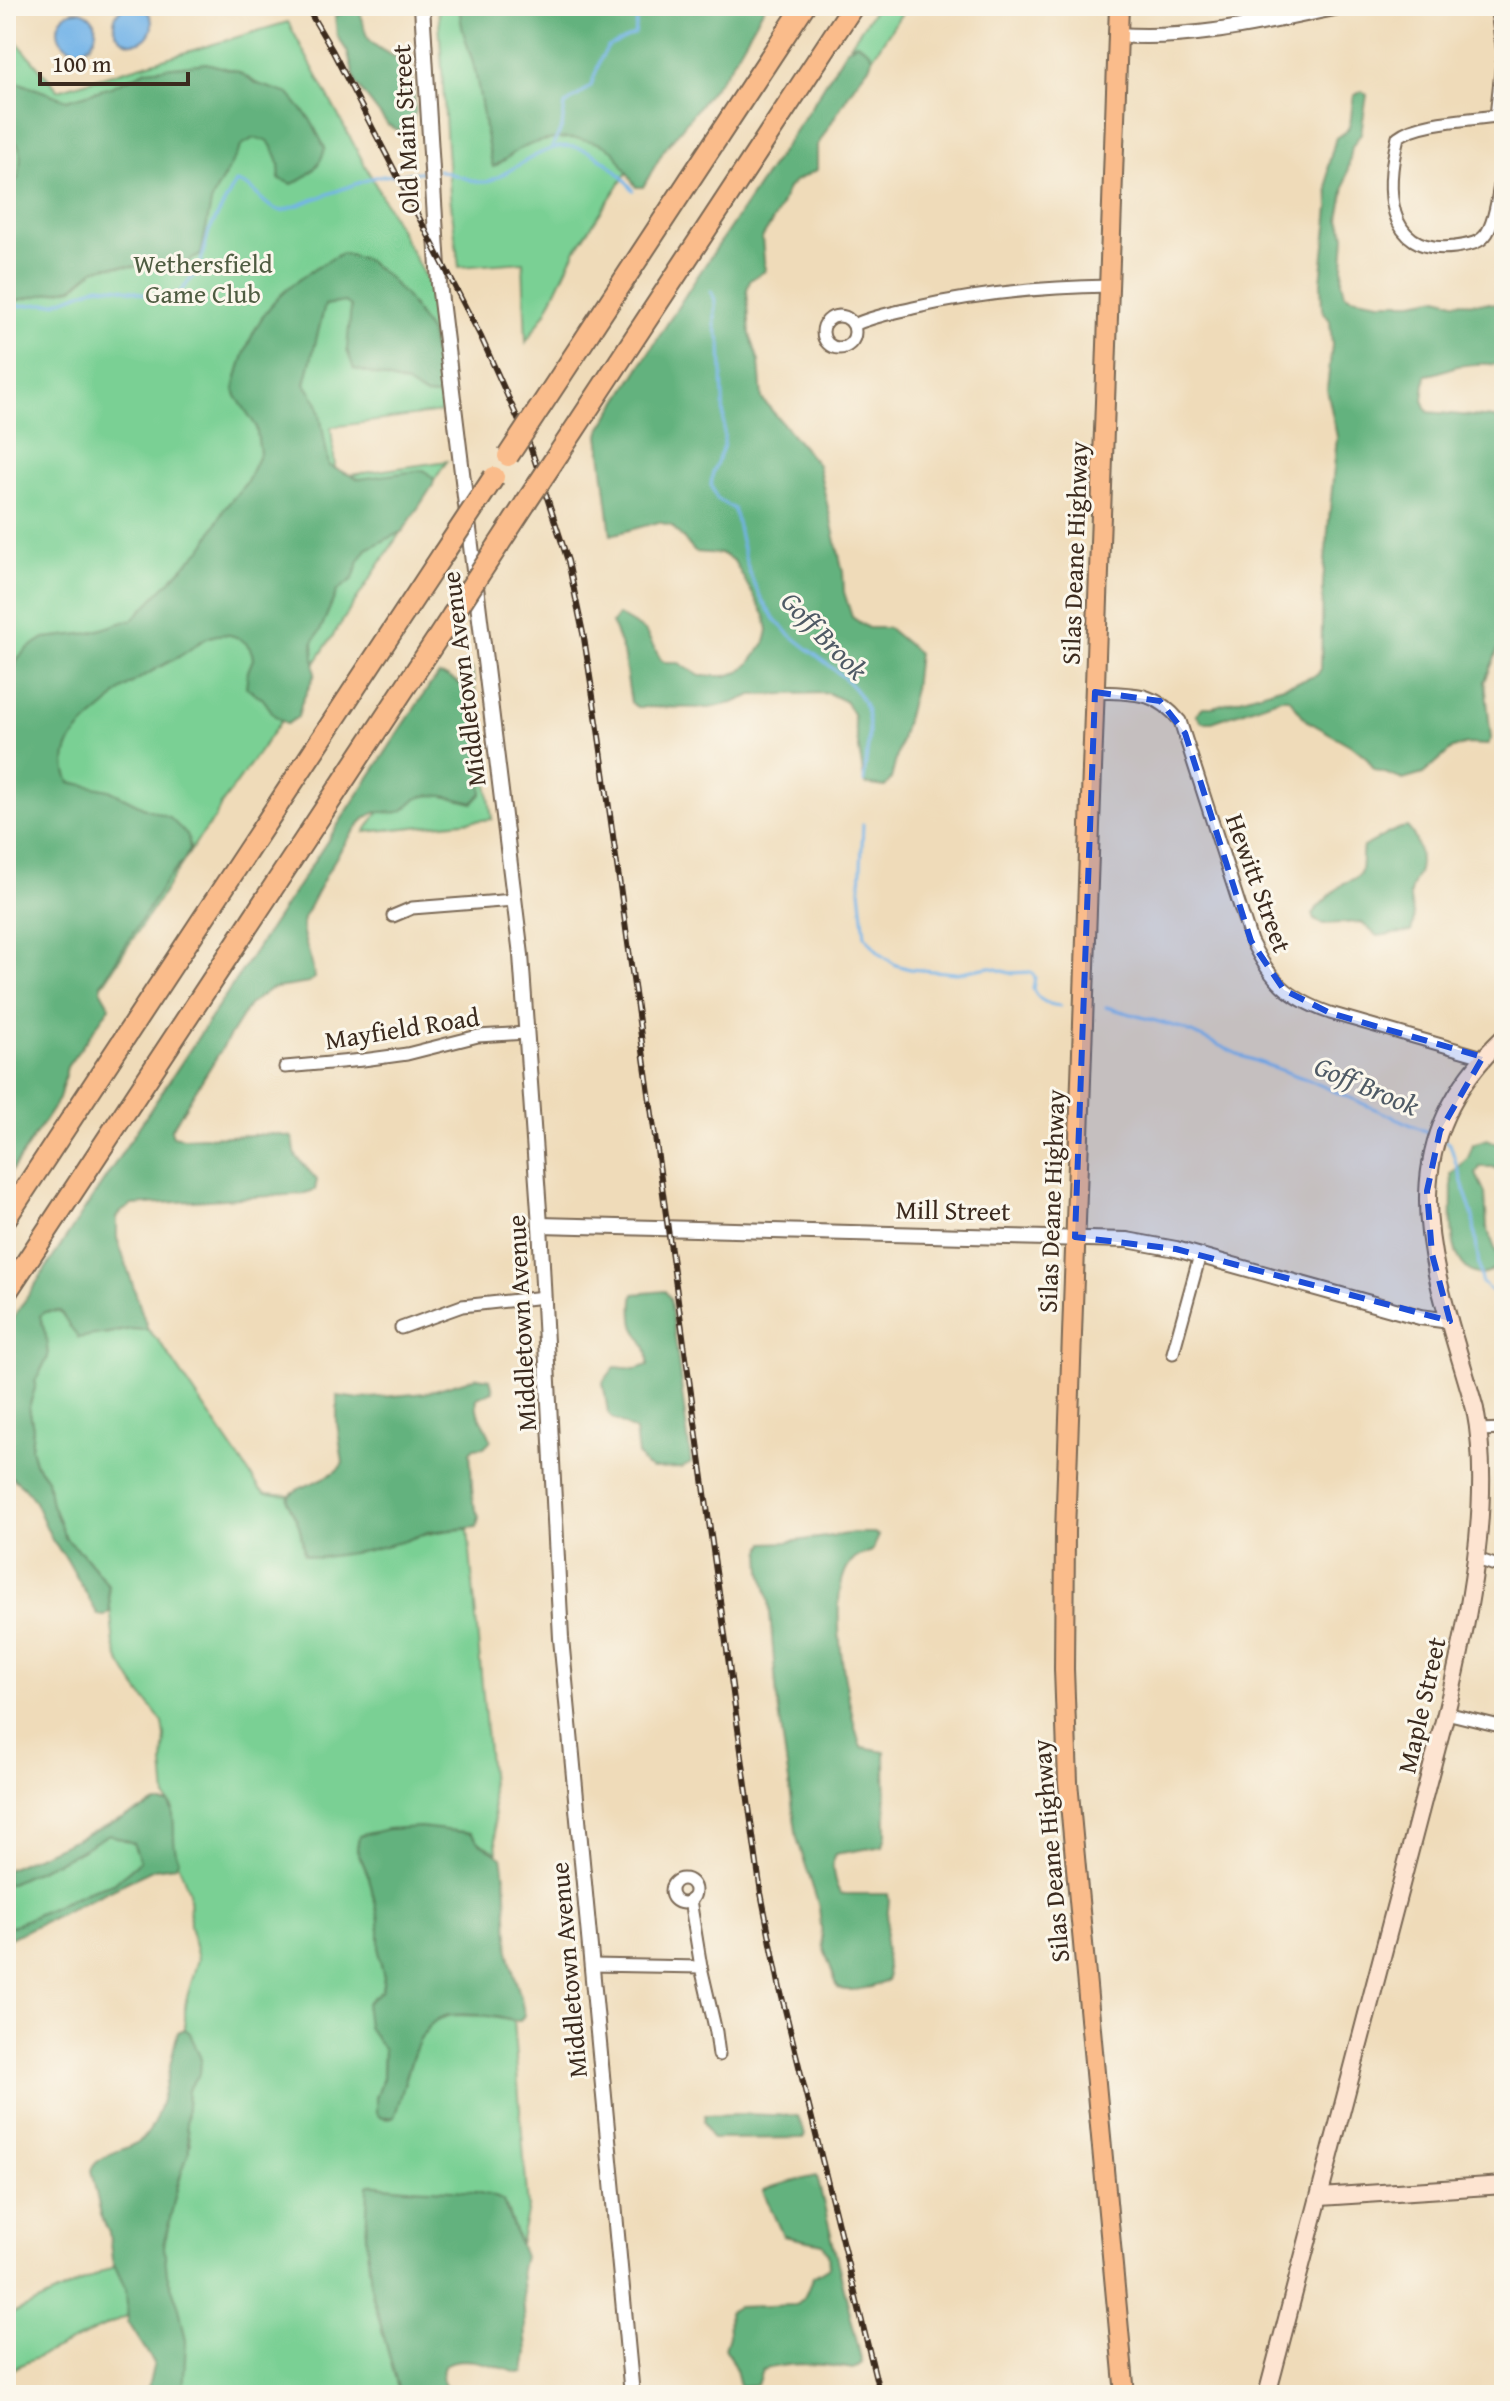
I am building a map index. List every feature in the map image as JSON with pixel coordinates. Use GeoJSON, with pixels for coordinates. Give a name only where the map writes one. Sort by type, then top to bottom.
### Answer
{"type":"FeatureCollection","features":[{"type":"Feature","properties":{"kind":"highway"},"geometry":{"type":"LineString","coordinates":[[770,57],[787,6]]}},
{"type":"Feature","properties":{"kind":"highway"},"geometry":{"type":"LineString","coordinates":[[6,1218],[804,6]]}},
{"type":"Feature","properties":{"kind":"highway"},"geometry":{"type":"LineString","coordinates":[[6,1293],[853,6]]}},
{"type":"Feature","properties":{"kind":"main road","name":"Silas Deane Highway"},"geometry":{"type":"LineString","coordinates":[[1119,6],[1075,1237],[1064,1574],[1064,1669],[1068,1770],[1125,2395]]}},
{"type":"Feature","properties":{"kind":"main road","name":"Maple Street"},"geometry":{"type":"LineString","coordinates":[[1267,2395],[1446,1713],[1467,1611],[1481,1480],[1479,1430],[1432,1254],[1427,1191],[1438,1137],[1452,1104],[1483,1057],[1504,1037]]}},
{"type":"Feature","properties":{"kind":"main road"},"geometry":{"type":"LineString","coordinates":[[1320,2197],[1504,2185]]}},
{"type":"Feature","properties":{"kind":"street","name":"Old Main Street"},"geometry":{"type":"LineString","coordinates":[[422,6],[436,250]]}},
{"type":"Feature","properties":{"kind":"street"},"geometry":{"type":"LineString","coordinates":[[1118,35],[1155,38],[1200,34],[1344,6]]}},
{"type":"Feature","properties":{"kind":"street"},"geometry":{"type":"LineString","coordinates":[[1496,6],[1503,53],[1500,117],[1441,124],[1404,132],[1398,137],[1389,189],[1397,220],[1405,231],[1430,247],[1469,245],[1479,241],[1489,228],[1504,161]]}},
{"type":"Feature","properties":{"kind":"street","name":"Middletown Avenue"},"geometry":{"type":"LineString","coordinates":[[436,250],[514,900],[540,1225],[561,1638],[632,2395]]}},
{"type":"Feature","properties":{"kind":"street"},"geometry":{"type":"LineString","coordinates":[[854,325],[877,317],[990,293],[1043,287],[1110,286]]}},
{"type":"Feature","properties":{"kind":"street","name":"Hewitt Street"},"geometry":{"type":"LineString","coordinates":[[1095,692],[1149,696],[1160,701],[1180,721],[1251,941],[1264,967],[1284,990],[1307,1005],[1330,1013],[1483,1057]]}},
{"type":"Feature","properties":{"kind":"street"},"geometry":{"type":"LineString","coordinates":[[393,916],[412,908],[514,900]]}},
{"type":"Feature","properties":{"kind":"street","name":"Mayfield Road"},"geometry":{"type":"LineString","coordinates":[[285,1067],[407,1054],[478,1036],[526,1033]]}},
{"type":"Feature","properties":{"kind":"street","name":"Mill Street"},"geometry":{"type":"LineString","coordinates":[[540,1225],[1075,1237],[1150,1244],[1410,1314],[1450,1321]]}},
{"type":"Feature","properties":{"kind":"street"},"geometry":{"type":"LineString","coordinates":[[1173,1353],[1200,1255]]}},
{"type":"Feature","properties":{"kind":"street"},"geometry":{"type":"LineString","coordinates":[[401,1328],[462,1306],[544,1297]]}},
{"type":"Feature","properties":{"kind":"street"},"geometry":{"type":"LineString","coordinates":[[1479,1430],[1504,1429]]}},
{"type":"Feature","properties":{"kind":"street"},"geometry":{"type":"LineString","coordinates":[[1474,1558],[1504,1568]]}},
{"type":"Feature","properties":{"kind":"street"},"geometry":{"type":"LineString","coordinates":[[1446,1713],[1504,1727]]}},
{"type":"Feature","properties":{"kind":"street"},"geometry":{"type":"LineString","coordinates":[[690,1900],[719,2055]]}},
{"type":"Feature","properties":{"kind":"street"},"geometry":{"type":"LineString","coordinates":[[591,1965],[701,1967]]}},
{"type":"Feature","properties":{"kind":"highlighted area"},"geometry":{"type":"Polygon","coordinates":[[[1095,692],[1160,701],[1185,733],[1251,941],[1284,990],[1330,1013],[1483,1057],[1440,1131],[1427,1191],[1432,1254],[1450,1321],[1176,1249],[1075,1237],[1095,692]]]}},
{"type":"Feature","properties":{"kind":"green space"},"geometry":{"type":"Polygon","coordinates":[[[438,6],[737,6],[575,251],[546,312],[526,342],[523,262],[459,267],[450,196],[438,6]]]}},
{"type":"Feature","properties":{"kind":"green space"},"geometry":{"type":"Polygon","coordinates":[[[460,6],[765,6],[730,67],[664,150],[643,187],[636,187],[614,151],[580,139],[555,139],[531,144],[493,167],[460,6]]]}},
{"type":"Feature","properties":{"kind":"green space"},"geometry":{"type":"Polygon","coordinates":[[[877,6],[900,6],[904,10],[872,58],[870,52],[856,43],[850,45],[877,6]]]}},
{"type":"Feature","properties":{"kind":"green space"},"geometry":{"type":"Polygon","coordinates":[[[353,9],[359,11],[366,33],[375,45],[410,64],[416,111],[411,123],[400,131],[388,125],[357,85],[347,51],[337,36],[335,16],[353,9]]]}},
{"type":"Feature","properties":{"kind":"green space","name":"Wethersfield Game Club"},"geometry":{"type":"Polygon","coordinates":[[[288,22],[431,288],[442,412],[331,427],[336,477],[447,461],[279,718],[281,721],[221,805],[6,1132],[6,29],[58,90],[288,22]]]}},
{"type":"Feature","properties":{"kind":"green space"},"geometry":{"type":"Polygon","coordinates":[[[857,43],[870,52],[870,65],[817,146],[817,170],[788,188],[762,238],[765,271],[750,280],[747,290],[750,334],[759,362],[762,399],[818,465],[852,617],[868,628],[888,628],[918,653],[914,689],[891,779],[885,787],[865,784],[853,714],[846,702],[828,693],[752,695],[709,708],[637,707],[631,703],[623,652],[612,623],[618,615],[645,631],[661,660],[679,663],[700,676],[726,676],[739,672],[765,643],[768,630],[765,616],[734,561],[722,554],[695,552],[672,526],[659,522],[611,535],[599,435],[695,280],[846,50],[857,43]]]}},
{"type":"Feature","properties":{"kind":"green space"},"geometry":{"type":"Polygon","coordinates":[[[206,63],[237,71],[258,84],[289,94],[310,119],[325,148],[317,165],[292,184],[279,179],[279,163],[268,141],[254,138],[242,145],[216,191],[201,255],[177,267],[108,266],[94,270],[73,288],[6,303],[6,187],[18,179],[21,158],[16,141],[6,129],[6,73],[17,82],[67,100],[111,87],[147,70],[206,63]]]}},
{"type":"Feature","properties":{"kind":"green space"},"geometry":{"type":"Polygon","coordinates":[[[1362,91],[1367,95],[1361,133],[1352,147],[1339,219],[1345,235],[1342,281],[1345,294],[1380,302],[1413,302],[1439,297],[1454,302],[1504,306],[1504,367],[1470,365],[1426,375],[1423,400],[1428,412],[1504,419],[1504,528],[1501,545],[1504,573],[1500,645],[1485,681],[1491,739],[1487,745],[1467,744],[1453,748],[1423,774],[1403,780],[1374,769],[1355,748],[1306,720],[1289,698],[1212,722],[1202,722],[1196,714],[1203,707],[1213,707],[1304,680],[1317,675],[1321,669],[1323,582],[1337,437],[1327,389],[1332,345],[1330,321],[1322,309],[1321,282],[1329,208],[1328,166],[1336,137],[1347,131],[1351,121],[1354,96],[1362,91]]]}},
{"type":"Feature","properties":{"kind":"green space"},"geometry":{"type":"Polygon","coordinates":[[[342,253],[366,260],[387,276],[409,300],[430,333],[441,390],[437,396],[424,395],[407,384],[354,369],[347,350],[351,306],[345,302],[325,305],[305,384],[318,403],[329,466],[359,479],[424,470],[434,479],[433,485],[403,531],[367,549],[353,579],[337,591],[313,642],[315,674],[298,717],[287,724],[275,716],[263,699],[246,687],[252,653],[246,643],[223,634],[202,641],[122,690],[72,740],[65,759],[70,782],[109,790],[169,817],[188,836],[190,849],[166,881],[101,984],[101,991],[110,1007],[67,1067],[59,1099],[6,1179],[6,695],[18,658],[44,638],[90,633],[133,619],[205,545],[224,509],[246,483],[260,453],[256,426],[234,389],[249,342],[270,307],[284,292],[342,253]]]}},
{"type":"Feature","properties":{"kind":"green space"},"geometry":{"type":"Polygon","coordinates":[[[472,669],[492,819],[365,832],[472,669]]]}},
{"type":"Feature","properties":{"kind":"green space"},"geometry":{"type":"Polygon","coordinates":[[[439,675],[453,679],[464,688],[481,713],[482,793],[473,803],[443,796],[420,797],[401,811],[377,812],[365,819],[334,860],[303,919],[303,933],[314,978],[309,983],[270,989],[249,1005],[171,1130],[173,1136],[184,1138],[274,1134],[292,1137],[296,1156],[317,1180],[315,1190],[302,1194],[132,1205],[117,1218],[117,1238],[148,1330],[131,1329],[78,1338],[60,1311],[44,1312],[40,1316],[48,1357],[35,1381],[29,1407],[33,1428],[31,1448],[35,1463],[47,1479],[50,1500],[66,1539],[108,1585],[110,1611],[105,1616],[98,1615],[66,1558],[53,1542],[34,1500],[6,1472],[6,1329],[439,675]]]}},
{"type":"Feature","properties":{"kind":"green space"},"geometry":{"type":"Polygon","coordinates":[[[1407,827],[1416,841],[1420,859],[1410,894],[1414,921],[1411,932],[1377,936],[1361,922],[1323,924],[1314,920],[1312,914],[1318,907],[1360,873],[1363,847],[1407,827]]]}},
{"type":"Feature","properties":{"kind":"green space"},"geometry":{"type":"Polygon","coordinates":[[[1487,1139],[1504,1147],[1504,1172],[1493,1167],[1480,1167],[1476,1174],[1485,1193],[1487,1228],[1499,1259],[1492,1270],[1479,1275],[1462,1263],[1456,1252],[1451,1174],[1468,1158],[1473,1144],[1487,1139]]]}},
{"type":"Feature","properties":{"kind":"green space"},"geometry":{"type":"Polygon","coordinates":[[[665,1291],[670,1298],[691,1463],[682,1468],[652,1469],[638,1455],[635,1431],[612,1418],[608,1412],[603,1382],[615,1367],[636,1369],[648,1365],[646,1349],[634,1325],[634,1294],[665,1291]]]}},
{"type":"Feature","properties":{"kind":"green space"},"geometry":{"type":"Polygon","coordinates":[[[57,1310],[64,1315],[70,1327],[106,1335],[131,1329],[148,1330],[159,1341],[260,1489],[265,1493],[289,1495],[288,1502],[300,1527],[304,1554],[327,1555],[436,1532],[468,1529],[497,1852],[480,1843],[471,1833],[457,1831],[401,1829],[359,1836],[357,1850],[369,1877],[379,1920],[379,1956],[384,1977],[382,1990],[367,2003],[368,2027],[384,2050],[383,2078],[376,2098],[376,2113],[389,2119],[394,2117],[416,2046],[433,2021],[452,2015],[487,2016],[513,2021],[528,2208],[520,2244],[506,2207],[479,2192],[368,2186],[372,2293],[400,2395],[183,2395],[186,2341],[174,2294],[6,2372],[6,2317],[164,2243],[190,2144],[186,2124],[188,2090],[200,2073],[190,2033],[185,2029],[185,2004],[198,1959],[190,1926],[189,1892],[173,1849],[173,1809],[166,1798],[163,1763],[163,1723],[118,1658],[108,1585],[66,1539],[50,1500],[47,1479],[35,1462],[31,1448],[33,1428],[29,1407],[35,1381],[48,1357],[46,1336],[39,1316],[57,1310]]]}},
{"type":"Feature","properties":{"kind":"green space"},"geometry":{"type":"Polygon","coordinates":[[[477,1377],[490,1379],[493,1391],[477,1398],[479,1415],[491,1440],[484,1447],[474,1448],[470,1452],[473,1502],[479,1517],[477,1527],[428,1532],[365,1551],[317,1558],[304,1554],[297,1520],[288,1500],[295,1491],[330,1475],[343,1463],[337,1423],[337,1396],[360,1399],[425,1393],[477,1377]]]}},
{"type":"Feature","properties":{"kind":"green space"},"geometry":{"type":"Polygon","coordinates":[[[855,1533],[879,1536],[872,1551],[855,1558],[845,1572],[840,1594],[841,1648],[860,1744],[885,1751],[886,1834],[883,1846],[835,1854],[833,1868],[841,1894],[888,1894],[885,1942],[888,1979],[872,1987],[849,1990],[838,1988],[823,1946],[819,1907],[797,1838],[777,1698],[769,1601],[761,1551],[765,1543],[855,1533]]]}},
{"type":"Feature","properties":{"kind":"green space"},"geometry":{"type":"Polygon","coordinates":[[[157,1803],[168,1803],[171,1809],[179,1860],[175,1866],[154,1869],[6,1940],[6,1929],[88,1891],[114,1883],[140,1861],[133,1843],[109,1834],[6,1885],[6,1870],[157,1803]]]}},
{"type":"Feature","properties":{"kind":"green space"},"geometry":{"type":"Polygon","coordinates":[[[420,1827],[471,1833],[502,1857],[509,1953],[524,2015],[520,2021],[468,2015],[439,2019],[428,2027],[420,2040],[394,2117],[381,2118],[376,2113],[376,2098],[383,2078],[384,2050],[368,2027],[366,2010],[367,2003],[382,1990],[384,1977],[379,1956],[379,1920],[369,1877],[357,1849],[359,1836],[387,1829],[420,1827]]]}},
{"type":"Feature","properties":{"kind":"green space"},"geometry":{"type":"Polygon","coordinates":[[[109,1834],[133,1843],[140,1861],[114,1883],[88,1891],[6,1929],[6,1885],[109,1834]]]}},
{"type":"Feature","properties":{"kind":"green space"},"geometry":{"type":"Polygon","coordinates":[[[185,2029],[190,2033],[201,2059],[200,2073],[188,2090],[186,2124],[189,2151],[178,2183],[164,2246],[167,2274],[179,2307],[186,2341],[183,2395],[146,2395],[154,2363],[128,2322],[126,2290],[112,2260],[109,2233],[101,2215],[91,2170],[102,2158],[141,2140],[153,2125],[178,2032],[185,2029]]]}},
{"type":"Feature","properties":{"kind":"green space"},"geometry":{"type":"Polygon","coordinates":[[[705,2115],[798,2116],[805,2135],[803,2138],[712,2139],[704,2121],[705,2115]]]}},
{"type":"Feature","properties":{"kind":"green space"},"geometry":{"type":"Polygon","coordinates":[[[817,2176],[862,2363],[854,2369],[808,2364],[773,2367],[762,2370],[757,2385],[740,2386],[725,2348],[729,2335],[728,2312],[737,2307],[795,2305],[805,2296],[813,2277],[829,2267],[823,2244],[783,2236],[763,2191],[817,2176]]]}},
{"type":"Feature","properties":{"kind":"green space"},"geometry":{"type":"Polygon","coordinates":[[[368,2186],[477,2193],[503,2201],[524,2256],[521,2269],[527,2352],[524,2372],[461,2360],[444,2365],[441,2378],[450,2395],[400,2395],[372,2293],[366,2239],[368,2186]]]}},
{"type":"Feature","properties":{"kind":"water"},"geometry":{"type":"Polygon","coordinates":[[[133,5],[146,11],[152,24],[146,37],[133,43],[120,37],[114,24],[120,11],[133,5]]]}},
{"type":"Feature","properties":{"kind":"water"},"geometry":{"type":"Polygon","coordinates":[[[77,11],[90,17],[96,30],[90,43],[77,49],[64,43],[58,30],[64,17],[77,11]]]}},
{"type":"Feature","properties":{"kind":"waterway"},"geometry":{"type":"LineString","coordinates":[[552,147],[562,127],[565,105],[591,86],[608,47],[635,34],[642,6]]}},
{"type":"Feature","properties":{"kind":"waterway","name":"Goff Brook"},"geometry":{"type":"LineString","coordinates":[[438,170],[487,182],[537,155],[566,146],[599,157],[633,190]]}},
{"type":"Feature","properties":{"kind":"waterway","name":"Goff Brook"},"geometry":{"type":"LineString","coordinates":[[6,307],[55,303],[99,286],[122,288],[158,298],[179,293],[199,270],[209,231],[236,182],[249,187],[269,205],[282,211],[375,177],[427,171]]}},
{"type":"Feature","properties":{"kind":"waterway","name":"Goff Brook"},"geometry":{"type":"LineString","coordinates":[[711,291],[715,300],[715,326],[721,344],[724,427],[724,445],[711,485],[717,499],[734,509],[752,578],[774,618],[860,696],[869,726],[864,782]]}},
{"type":"Feature","properties":{"kind":"waterway","name":"Goff Brook"},"geometry":{"type":"LineString","coordinates":[[863,824],[860,889],[865,936],[881,955],[896,965],[910,969],[956,973],[989,967],[1010,973],[1031,972],[1035,977],[1033,989],[1038,997],[1061,1006]]}},
{"type":"Feature","properties":{"kind":"waterway","name":"Goff Brook"},"geometry":{"type":"LineString","coordinates":[[1106,1007],[1181,1028],[1432,1134]]}},
{"type":"Feature","properties":{"kind":"waterway","name":"Goff Brook"},"geometry":{"type":"LineString","coordinates":[[1443,1138],[1450,1144],[1473,1217],[1481,1282],[1504,1298]]}},
{"type":"Feature","properties":{"kind":"railway"},"geometry":{"type":"LineString","coordinates":[[306,6],[332,50],[481,337],[530,446],[568,561],[597,722],[761,1893],[780,1989],[880,2395]]}}]}
